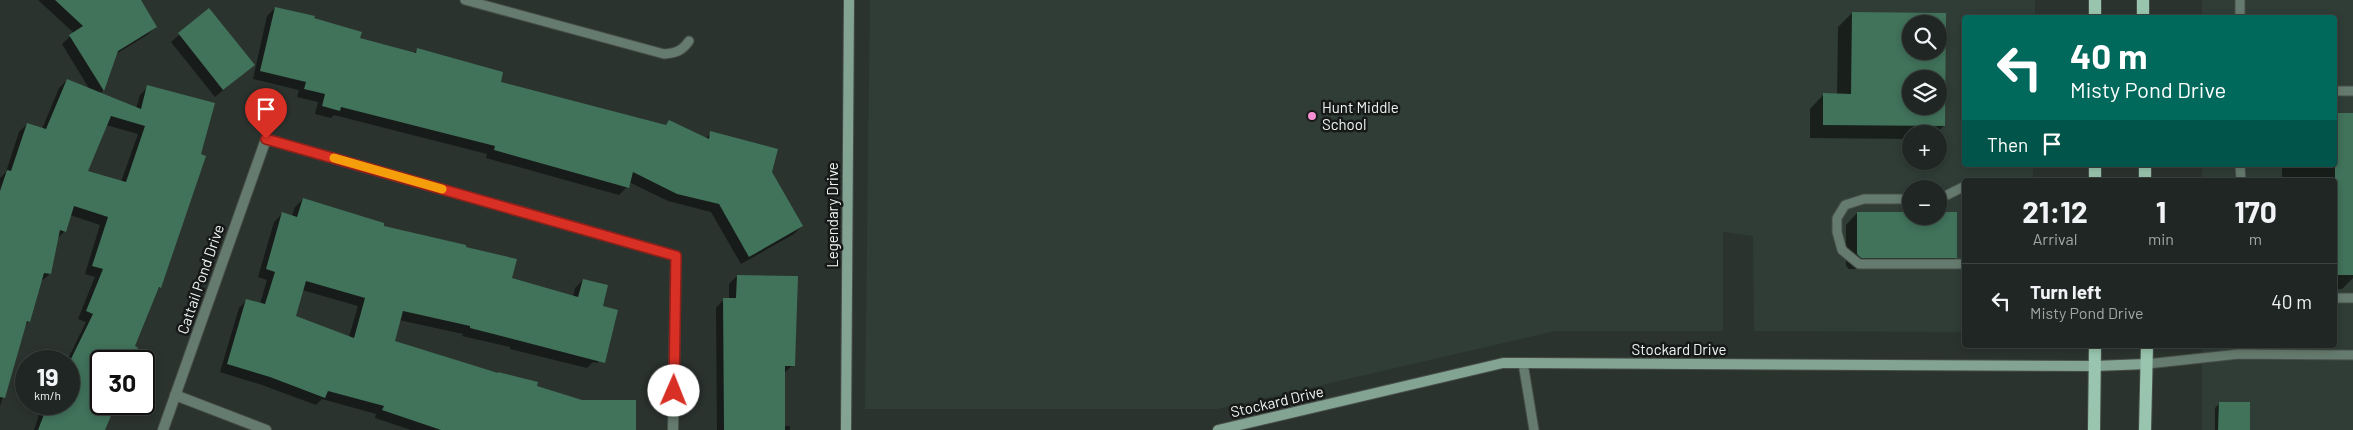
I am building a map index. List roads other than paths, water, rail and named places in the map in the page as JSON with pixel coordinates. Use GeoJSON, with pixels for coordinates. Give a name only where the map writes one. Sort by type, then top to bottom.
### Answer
{"type":"FeatureCollection","features":[{"type":"Feature","properties":{"kind":"main road"},"geometry":{"type":"LineString","coordinates":[[2095,0],[2095,15]]}},
{"type":"Feature","properties":{"kind":"main road"},"geometry":{"type":"LineString","coordinates":[[2143,0],[2143,15]]}},
{"type":"Feature","properties":{"kind":"main road"},"geometry":{"type":"LineString","coordinates":[[2094,348],[2094,430]]}},
{"type":"Feature","properties":{"kind":"main road"},"geometry":{"type":"LineString","coordinates":[[2145,430],[2147,348]]}},
{"type":"Feature","properties":{"kind":"street","name":"Legendary Drive"},"geometry":{"type":"LineString","coordinates":[[846,430],[849,0]]}},
{"type":"Feature","properties":{"kind":"street","name":"Cattail Pond Drive"},"geometry":{"type":"LineString","coordinates":[[163,430],[266,139],[676,256],[673,430]]}},
{"type":"Feature","properties":{"kind":"street","name":"Stockard Drive"},"geometry":{"type":"LineString","coordinates":[[1218,430],[1503,363],[2094,366],[2147,364]]}},
{"type":"Feature","properties":{"kind":"street"},"geometry":{"type":"LineString","coordinates":[[175,396],[266,430]]}},
{"type":"Feature","properties":{"kind":"lane"},"geometry":{"type":"LineString","coordinates":[[465,0],[664,54],[675,53],[684,48],[689,41]]}},
{"type":"Feature","properties":{"kind":"lane"},"geometry":{"type":"LineString","coordinates":[[2240,0],[2240,15]]}},
{"type":"Feature","properties":{"kind":"lane"},"geometry":{"type":"LineString","coordinates":[[2337,91],[2353,91]]}},
{"type":"Feature","properties":{"kind":"lane"},"geometry":{"type":"LineString","coordinates":[[1947,195],[1962,188]]}},
{"type":"Feature","properties":{"kind":"lane"},"geometry":{"type":"LineString","coordinates":[[1902,199],[1864,199],[1845,205],[1837,218],[1837,232],[1842,250],[1859,264],[1962,264]]}},
{"type":"Feature","properties":{"kind":"lane"},"geometry":{"type":"LineString","coordinates":[[2337,298],[2353,298]]}},
{"type":"Feature","properties":{"kind":"lane"},"geometry":{"type":"LineString","coordinates":[[2147,364],[2241,350],[2353,355]]}},
{"type":"Feature","properties":{"kind":"lane"},"geometry":{"type":"LineString","coordinates":[[1523,363],[1534,430]]}},
{"type":"Feature","properties":{"kind":"place","name":"Hunt Middle School"},"geometry":{"type":"Point","coordinates":[1312,116]}}]}
